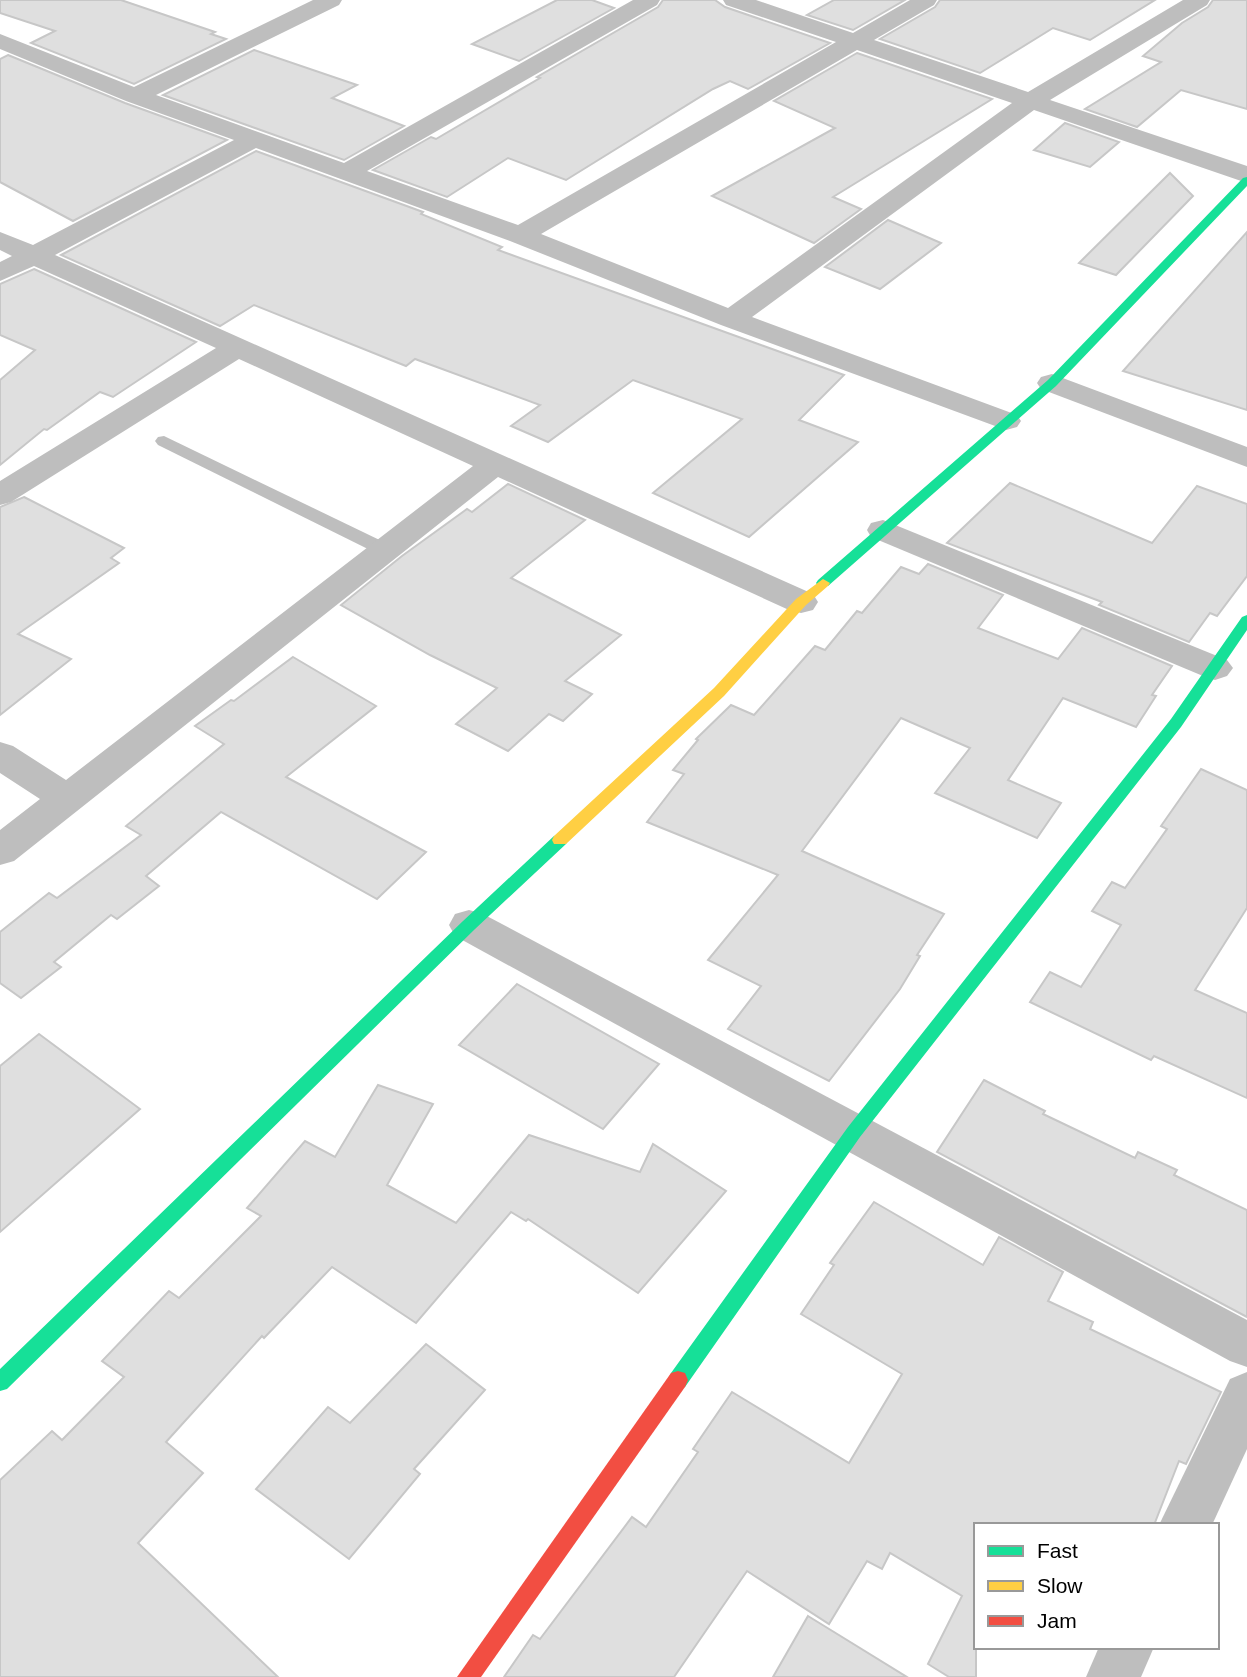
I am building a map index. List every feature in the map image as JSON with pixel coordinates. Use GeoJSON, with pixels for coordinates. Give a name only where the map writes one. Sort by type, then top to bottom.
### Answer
{"type":"FeatureCollection","features":[{"type":"Feature","properties":{"kind":"street"},"geometry":{"type":"LineString","coordinates":[[135,96],[331,0]]}},
{"type":"Feature","properties":{"kind":"street"},"geometry":{"type":"LineString","coordinates":[[347,172],[649,0]]}},
{"type":"Feature","properties":{"kind":"street"},"geometry":{"type":"LineString","coordinates":[[734,0],[1247,175]]}},
{"type":"Feature","properties":{"kind":"street"},"geometry":{"type":"LineString","coordinates":[[520,235],[926,0]]}},
{"type":"Feature","properties":{"kind":"street"},"geometry":{"type":"LineString","coordinates":[[731,319],[1032,100],[1199,0]]}},
{"type":"Feature","properties":{"kind":"street"},"geometry":{"type":"LineString","coordinates":[[0,41],[135,96],[520,235],[731,319],[1006,421]]}},
{"type":"Feature","properties":{"kind":"street"},"geometry":{"type":"LineString","coordinates":[[0,273],[255,139]]}},
{"type":"Feature","properties":{"kind":"street"},"geometry":{"type":"LineString","coordinates":[[5,1367],[469,925],[719,692],[800,602],[1052,383],[1247,180]]}},
{"type":"Feature","properties":{"kind":"street"},"geometry":{"type":"LineString","coordinates":[[0,240],[800,602]]}},
{"type":"Feature","properties":{"kind":"street"},"geometry":{"type":"LineString","coordinates":[[0,495],[237,347]]}},
{"type":"Feature","properties":{"kind":"street"},"geometry":{"type":"LineString","coordinates":[[1052,383],[1247,458]]}},
{"type":"Feature","properties":{"kind":"street"},"geometry":{"type":"LineString","coordinates":[[0,851],[496,463]]}},
{"type":"Feature","properties":{"kind":"street"},"geometry":{"type":"LineString","coordinates":[[883,530],[1215,668]]}},
{"type":"Feature","properties":{"kind":"street"},"geometry":{"type":"LineString","coordinates":[[468,1677],[854,1132],[1176,723],[1247,620]]}},
{"type":"Feature","properties":{"kind":"street"},"geometry":{"type":"LineString","coordinates":[[0,755],[67,799]]}},
{"type":"Feature","properties":{"kind":"street"},"geometry":{"type":"LineString","coordinates":[[469,925],[1247,1345]]}},
{"type":"Feature","properties":{"kind":"street"},"geometry":{"type":"LineString","coordinates":[[1186,1523],[1247,1395]]}},
{"type":"Feature","properties":{"kind":"street"},"geometry":{"type":"LineString","coordinates":[[1113,1677],[1126,1649]]}},
{"type":"Feature","properties":{"kind":"lane"},"geometry":{"type":"LineString","coordinates":[[163,441],[385,550]]}},
{"type":"Feature","properties":{"kind":"building"},"geometry":{"type":"Polygon","coordinates":[[[0,0],[121,0],[215,32],[211,34],[226,39],[134,84],[31,43],[55,31],[0,13],[0,0]]]}},
{"type":"Feature","properties":{"kind":"building"},"geometry":{"type":"Polygon","coordinates":[[[557,0],[592,0],[614,8],[519,61],[472,44],[557,0]]]}},
{"type":"Feature","properties":{"kind":"building"},"geometry":{"type":"Polygon","coordinates":[[[663,0],[715,0],[725,7],[830,43],[748,89],[730,81],[713,89],[566,180],[508,158],[447,197],[373,170],[431,137],[436,139],[658,7],[663,0]]]}},
{"type":"Feature","properties":{"kind":"building"},"geometry":{"type":"Polygon","coordinates":[[[834,0],[905,0],[853,30],[807,15],[834,0]]]}},
{"type":"Feature","properties":{"kind":"building"},"geometry":{"type":"Polygon","coordinates":[[[940,0],[1155,0],[1090,40],[1053,28],[980,73],[880,39],[935,7],[940,0]]]}},
{"type":"Feature","properties":{"kind":"building"},"geometry":{"type":"Polygon","coordinates":[[[1213,0],[1247,0],[1247,109],[1181,90],[1137,127],[1085,109],[1161,62],[1143,56],[1182,23],[1208,7],[1213,0]]]}},
{"type":"Feature","properties":{"kind":"building"},"geometry":{"type":"Polygon","coordinates":[[[254,50],[357,85],[332,98],[404,126],[344,160],[163,95],[254,50]]]}},
{"type":"Feature","properties":{"kind":"building"},"geometry":{"type":"Polygon","coordinates":[[[857,53],[992,99],[833,197],[861,209],[814,243],[712,196],[835,128],[774,101],[857,53]]]}},
{"type":"Feature","properties":{"kind":"building"},"geometry":{"type":"Polygon","coordinates":[[[8,55],[125,103],[227,140],[73,221],[0,182],[0,59],[8,55]]]}},
{"type":"Feature","properties":{"kind":"building"},"geometry":{"type":"Polygon","coordinates":[[[1065,123],[1119,142],[1090,167],[1034,150],[1065,123]]]}},
{"type":"Feature","properties":{"kind":"building"},"geometry":{"type":"Polygon","coordinates":[[[256,151],[423,212],[421,214],[502,247],[498,250],[844,375],[799,420],[858,442],[749,537],[653,493],[742,419],[633,380],[548,442],[511,426],[540,405],[415,359],[406,366],[254,305],[220,326],[61,255],[256,151]]]}},
{"type":"Feature","properties":{"kind":"building"},"geometry":{"type":"Polygon","coordinates":[[[1170,173],[1193,196],[1116,275],[1079,263],[1170,173]]]}},
{"type":"Feature","properties":{"kind":"building"},"geometry":{"type":"Polygon","coordinates":[[[888,220],[941,243],[880,289],[825,267],[888,220]]]}},
{"type":"Feature","properties":{"kind":"building"},"geometry":{"type":"Polygon","coordinates":[[[1247,232],[1247,410],[1123,371],[1247,232]]]}},
{"type":"Feature","properties":{"kind":"building"},"geometry":{"type":"Polygon","coordinates":[[[34,269],[196,342],[113,397],[100,392],[47,430],[44,429],[0,465],[0,380],[35,350],[0,335],[0,284],[34,269]]]}},
{"type":"Feature","properties":{"kind":"building"},"geometry":{"type":"Polygon","coordinates":[[[1010,483],[1152,543],[1197,486],[1247,504],[1247,576],[1217,616],[1210,613],[1189,642],[1099,605],[1102,602],[947,543],[1010,483]]]}},
{"type":"Feature","properties":{"kind":"building"},"geometry":{"type":"Polygon","coordinates":[[[508,484],[585,520],[511,578],[621,635],[565,681],[592,694],[563,721],[549,714],[508,751],[456,724],[497,688],[430,655],[341,605],[402,556],[467,509],[472,512],[508,484]]]}},
{"type":"Feature","properties":{"kind":"building"},"geometry":{"type":"Polygon","coordinates":[[[24,497],[124,548],[111,558],[119,563],[18,634],[71,659],[0,715],[0,507],[24,497]]]}},
{"type":"Feature","properties":{"kind":"building"},"geometry":{"type":"Polygon","coordinates":[[[928,564],[1003,595],[978,628],[1058,659],[1082,628],[1172,666],[1152,695],[1156,696],[1136,727],[1063,698],[1008,780],[1061,803],[1037,838],[935,793],[970,748],[901,718],[802,851],[944,914],[917,955],[920,956],[900,989],[829,1081],[728,1029],[761,986],[708,960],[778,875],[647,822],[684,774],[673,770],[698,740],[696,739],[731,705],[754,715],[815,646],[825,650],[857,611],[862,613],[901,567],[919,574],[928,564]]]}},
{"type":"Feature","properties":{"kind":"building"},"geometry":{"type":"Polygon","coordinates":[[[293,657],[376,706],[286,777],[426,852],[377,899],[221,812],[146,876],[159,886],[117,919],[111,915],[54,962],[61,967],[21,998],[0,983],[0,932],[49,893],[57,898],[141,835],[126,826],[224,744],[195,726],[293,657]]]}},
{"type":"Feature","properties":{"kind":"building"},"geometry":{"type":"Polygon","coordinates":[[[1201,769],[1247,790],[1247,908],[1195,990],[1247,1013],[1247,1098],[1154,1056],[1151,1060],[1030,1002],[1050,972],[1081,987],[1121,925],[1092,911],[1112,882],[1125,888],[1167,829],[1161,826],[1201,769]]]}},
{"type":"Feature","properties":{"kind":"building"},"geometry":{"type":"Polygon","coordinates":[[[517,984],[659,1064],[603,1129],[459,1045],[517,984]]]}},
{"type":"Feature","properties":{"kind":"building"},"geometry":{"type":"Polygon","coordinates":[[[39,1034],[140,1109],[0,1232],[0,1066],[39,1034]]]}},
{"type":"Feature","properties":{"kind":"building"},"geometry":{"type":"Polygon","coordinates":[[[984,1080],[1045,1111],[1043,1114],[1135,1158],[1138,1152],[1177,1170],[1174,1175],[1247,1210],[1247,1317],[937,1152],[984,1080]]]}},
{"type":"Feature","properties":{"kind":"building"},"geometry":{"type":"Polygon","coordinates":[[[378,1085],[433,1104],[387,1185],[456,1223],[529,1135],[640,1172],[653,1144],[726,1191],[638,1293],[528,1219],[526,1221],[511,1212],[416,1323],[332,1267],[264,1338],[262,1336],[166,1442],[203,1473],[138,1543],[278,1677],[0,1677],[0,1480],[52,1431],[62,1440],[124,1377],[102,1361],[169,1291],[179,1298],[261,1216],[247,1208],[305,1141],[335,1157],[378,1085]]]}},
{"type":"Feature","properties":{"kind":"building"},"geometry":{"type":"Polygon","coordinates":[[[874,1202],[983,1265],[999,1237],[1063,1272],[1048,1301],[1093,1322],[1090,1329],[1221,1392],[1186,1464],[1179,1461],[1155,1523],[974,1523],[976,1677],[949,1677],[928,1664],[962,1596],[890,1553],[882,1569],[867,1561],[829,1624],[747,1571],[674,1677],[504,1677],[533,1635],[540,1639],[632,1517],[646,1527],[698,1452],[693,1449],[732,1392],[849,1463],[902,1374],[801,1314],[834,1265],[830,1263],[874,1202]]]}},
{"type":"Feature","properties":{"kind":"building"},"geometry":{"type":"Polygon","coordinates":[[[426,1344],[485,1390],[414,1469],[420,1474],[349,1559],[256,1489],[328,1407],[350,1423],[426,1344]]]}},
{"type":"Feature","properties":{"kind":"building"},"geometry":{"type":"Polygon","coordinates":[[[808,1616],[907,1677],[773,1677],[808,1616]]]}},
{"type":"Feature","properties":{"kind":"traffic: fast"},"geometry":{"type":"LineString","coordinates":[[823,583],[1052,383],[1247,180]]}},
{"type":"Feature","properties":{"kind":"traffic: fast"},"geometry":{"type":"LineString","coordinates":[[678,1380],[854,1132],[1176,723],[1247,620]]}},
{"type":"Feature","properties":{"kind":"traffic: fast"},"geometry":{"type":"LineString","coordinates":[[0,1382],[469,925],[560,840]]}},
{"type":"Feature","properties":{"kind":"traffic: slow"},"geometry":{"type":"LineString","coordinates":[[560,840],[719,692],[801,602],[823,583]]}},
{"type":"Feature","properties":{"kind":"traffic: jam"},"geometry":{"type":"LineString","coordinates":[[468,1677],[678,1380]]}}]}
